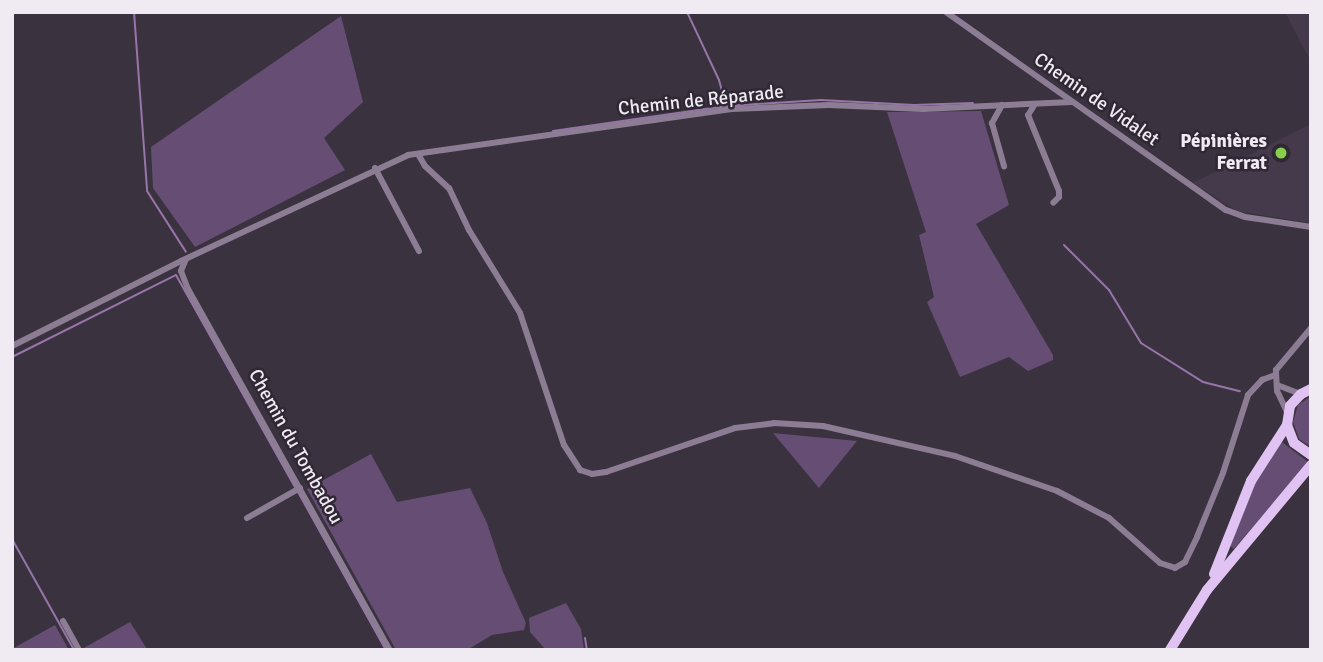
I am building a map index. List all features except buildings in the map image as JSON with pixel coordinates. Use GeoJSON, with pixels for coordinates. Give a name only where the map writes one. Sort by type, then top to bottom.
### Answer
{"type":"FeatureCollection","features":[{"type":"Feature","properties":{"kind":"main road"},"geometry":{"type":"LineString","coordinates":[[1207,590],[1247,488],[1287,419],[1308,390]]}},
{"type":"Feature","properties":{"kind":"main road"},"geometry":{"type":"LineString","coordinates":[[1287,419],[1294,443],[1311,455]]}},
{"type":"Feature","properties":{"kind":"main road"},"geometry":{"type":"LineString","coordinates":[[1170,650],[1207,590],[1311,465]]}},
{"type":"Feature","properties":{"kind":"street","name":"Chemin de Vidalet"},"geometry":{"type":"LineString","coordinates":[[946,12],[1226,211],[1245,217],[1311,227]]}},
{"type":"Feature","properties":{"kind":"street","name":"Chemin de Réparade"},"geometry":{"type":"LineString","coordinates":[[12,346],[375,168],[418,154],[732,109],[829,105],[923,109],[1072,102]]}},
{"type":"Feature","properties":{"kind":"street"},"geometry":{"type":"LineString","coordinates":[[1035,104],[1028,115],[1059,191],[1059,197],[1053,203]]}},
{"type":"Feature","properties":{"kind":"street"},"geometry":{"type":"LineString","coordinates":[[1002,106],[992,123],[1004,166]]}},
{"type":"Feature","properties":{"kind":"street"},"geometry":{"type":"LineString","coordinates":[[418,154],[425,166],[449,188],[469,230],[520,313],[564,445],[580,470],[592,474],[606,472],[735,428],[774,423],[823,426],[955,456],[1057,491],[1109,518],[1160,563],[1175,568],[1185,562],[1198,537],[1223,473],[1248,395],[1262,380],[1275,375]]}},
{"type":"Feature","properties":{"kind":"street"},"geometry":{"type":"LineString","coordinates":[[375,168],[419,250]]}},
{"type":"Feature","properties":{"kind":"street","name":"Chemin du Tombadou"},"geometry":{"type":"LineString","coordinates":[[186,259],[181,271],[188,289],[390,650]]}},
{"type":"Feature","properties":{"kind":"street"},"geometry":{"type":"LineString","coordinates":[[1287,419],[1275,375],[1284,357],[1311,328]]}},
{"type":"Feature","properties":{"kind":"street"},"geometry":{"type":"LineString","coordinates":[[1276,384],[1308,390]]}},
{"type":"Feature","properties":{"kind":"street"},"geometry":{"type":"LineString","coordinates":[[247,518],[300,488]]}},
{"type":"Feature","properties":{"kind":"street"},"geometry":{"type":"LineString","coordinates":[[64,621],[79,650]]}},
{"type":"Feature","properties":{"kind":"shaded area"},"geometry":{"type":"Polygon","coordinates":[[[1285,12],[1311,12],[1311,62],[1285,12]]]}},
{"type":"Feature","properties":{"kind":"shaded area"},"geometry":{"type":"Polygon","coordinates":[[[341,16],[363,102],[324,138],[345,170],[195,247],[153,188],[151,147],[341,16]]]}},
{"type":"Feature","properties":{"kind":"shaded area"},"geometry":{"type":"Polygon","coordinates":[[[981,111],[1009,205],[976,224],[1053,355],[1053,360],[1028,371],[1009,357],[960,377],[927,302],[934,297],[919,235],[926,232],[887,112],[981,111]]]}},
{"type":"Feature","properties":{"kind":"shaded area","name":"Pépinières Ferrat"},"geometry":{"type":"Polygon","coordinates":[[[1311,124],[1311,223],[1237,211],[1193,183],[1311,124]]]}},
{"type":"Feature","properties":{"kind":"shaded area"},"geometry":{"type":"Polygon","coordinates":[[[1311,396],[1311,447],[1299,439],[1293,422],[1298,405],[1311,396]]]}},
{"type":"Feature","properties":{"kind":"shaded area"},"geometry":{"type":"Polygon","coordinates":[[[773,433],[857,441],[819,488],[773,433]]]}},
{"type":"Feature","properties":{"kind":"shaded area"},"geometry":{"type":"Polygon","coordinates":[[[1282,442],[1308,462],[1234,549],[1230,546],[1254,485],[1282,442]]]}},
{"type":"Feature","properties":{"kind":"shaded area"},"geometry":{"type":"Polygon","coordinates":[[[371,454],[397,502],[470,488],[487,523],[503,572],[526,623],[524,630],[492,635],[467,650],[396,650],[307,489],[371,454]]]}},
{"type":"Feature","properties":{"kind":"shaded area"},"geometry":{"type":"Polygon","coordinates":[[[566,603],[581,629],[584,650],[546,650],[530,632],[529,618],[566,603]]]}},
{"type":"Feature","properties":{"kind":"shaded area"},"geometry":{"type":"Polygon","coordinates":[[[130,622],[147,649],[82,650],[82,649],[130,622]]]}},
{"type":"Feature","properties":{"kind":"shaded area"},"geometry":{"type":"Polygon","coordinates":[[[55,625],[69,650],[12,650],[12,649],[55,625]]]}},
{"type":"Feature","properties":{"kind":"waterway"},"geometry":{"type":"LineString","coordinates":[[134,12],[147,191],[186,252]]}},
{"type":"Feature","properties":{"kind":"waterway"},"geometry":{"type":"LineString","coordinates":[[553,131],[726,106],[719,80],[687,12]]}},
{"type":"Feature","properties":{"kind":"waterway"},"geometry":{"type":"LineString","coordinates":[[726,106],[821,100],[914,105],[973,103]]}},
{"type":"Feature","properties":{"kind":"waterway"},"geometry":{"type":"LineString","coordinates":[[1064,245],[1109,290],[1141,343],[1203,382],[1240,391]]}},
{"type":"Feature","properties":{"kind":"waterway"},"geometry":{"type":"LineString","coordinates":[[12,357],[176,275],[295,487]]}},
{"type":"Feature","properties":{"kind":"waterway"},"geometry":{"type":"LineString","coordinates":[[298,492],[386,650]]}},
{"type":"Feature","properties":{"kind":"waterway"},"geometry":{"type":"LineString","coordinates":[[12,539],[74,650]]}},
{"type":"Feature","properties":{"kind":"waterway"},"geometry":{"type":"LineString","coordinates":[[585,638],[587,650]]}},
{"type":"Feature","properties":{"kind":"place","name":"Pépinières Ferrat"},"geometry":{"type":"Point","coordinates":[1281,153]}}]}
